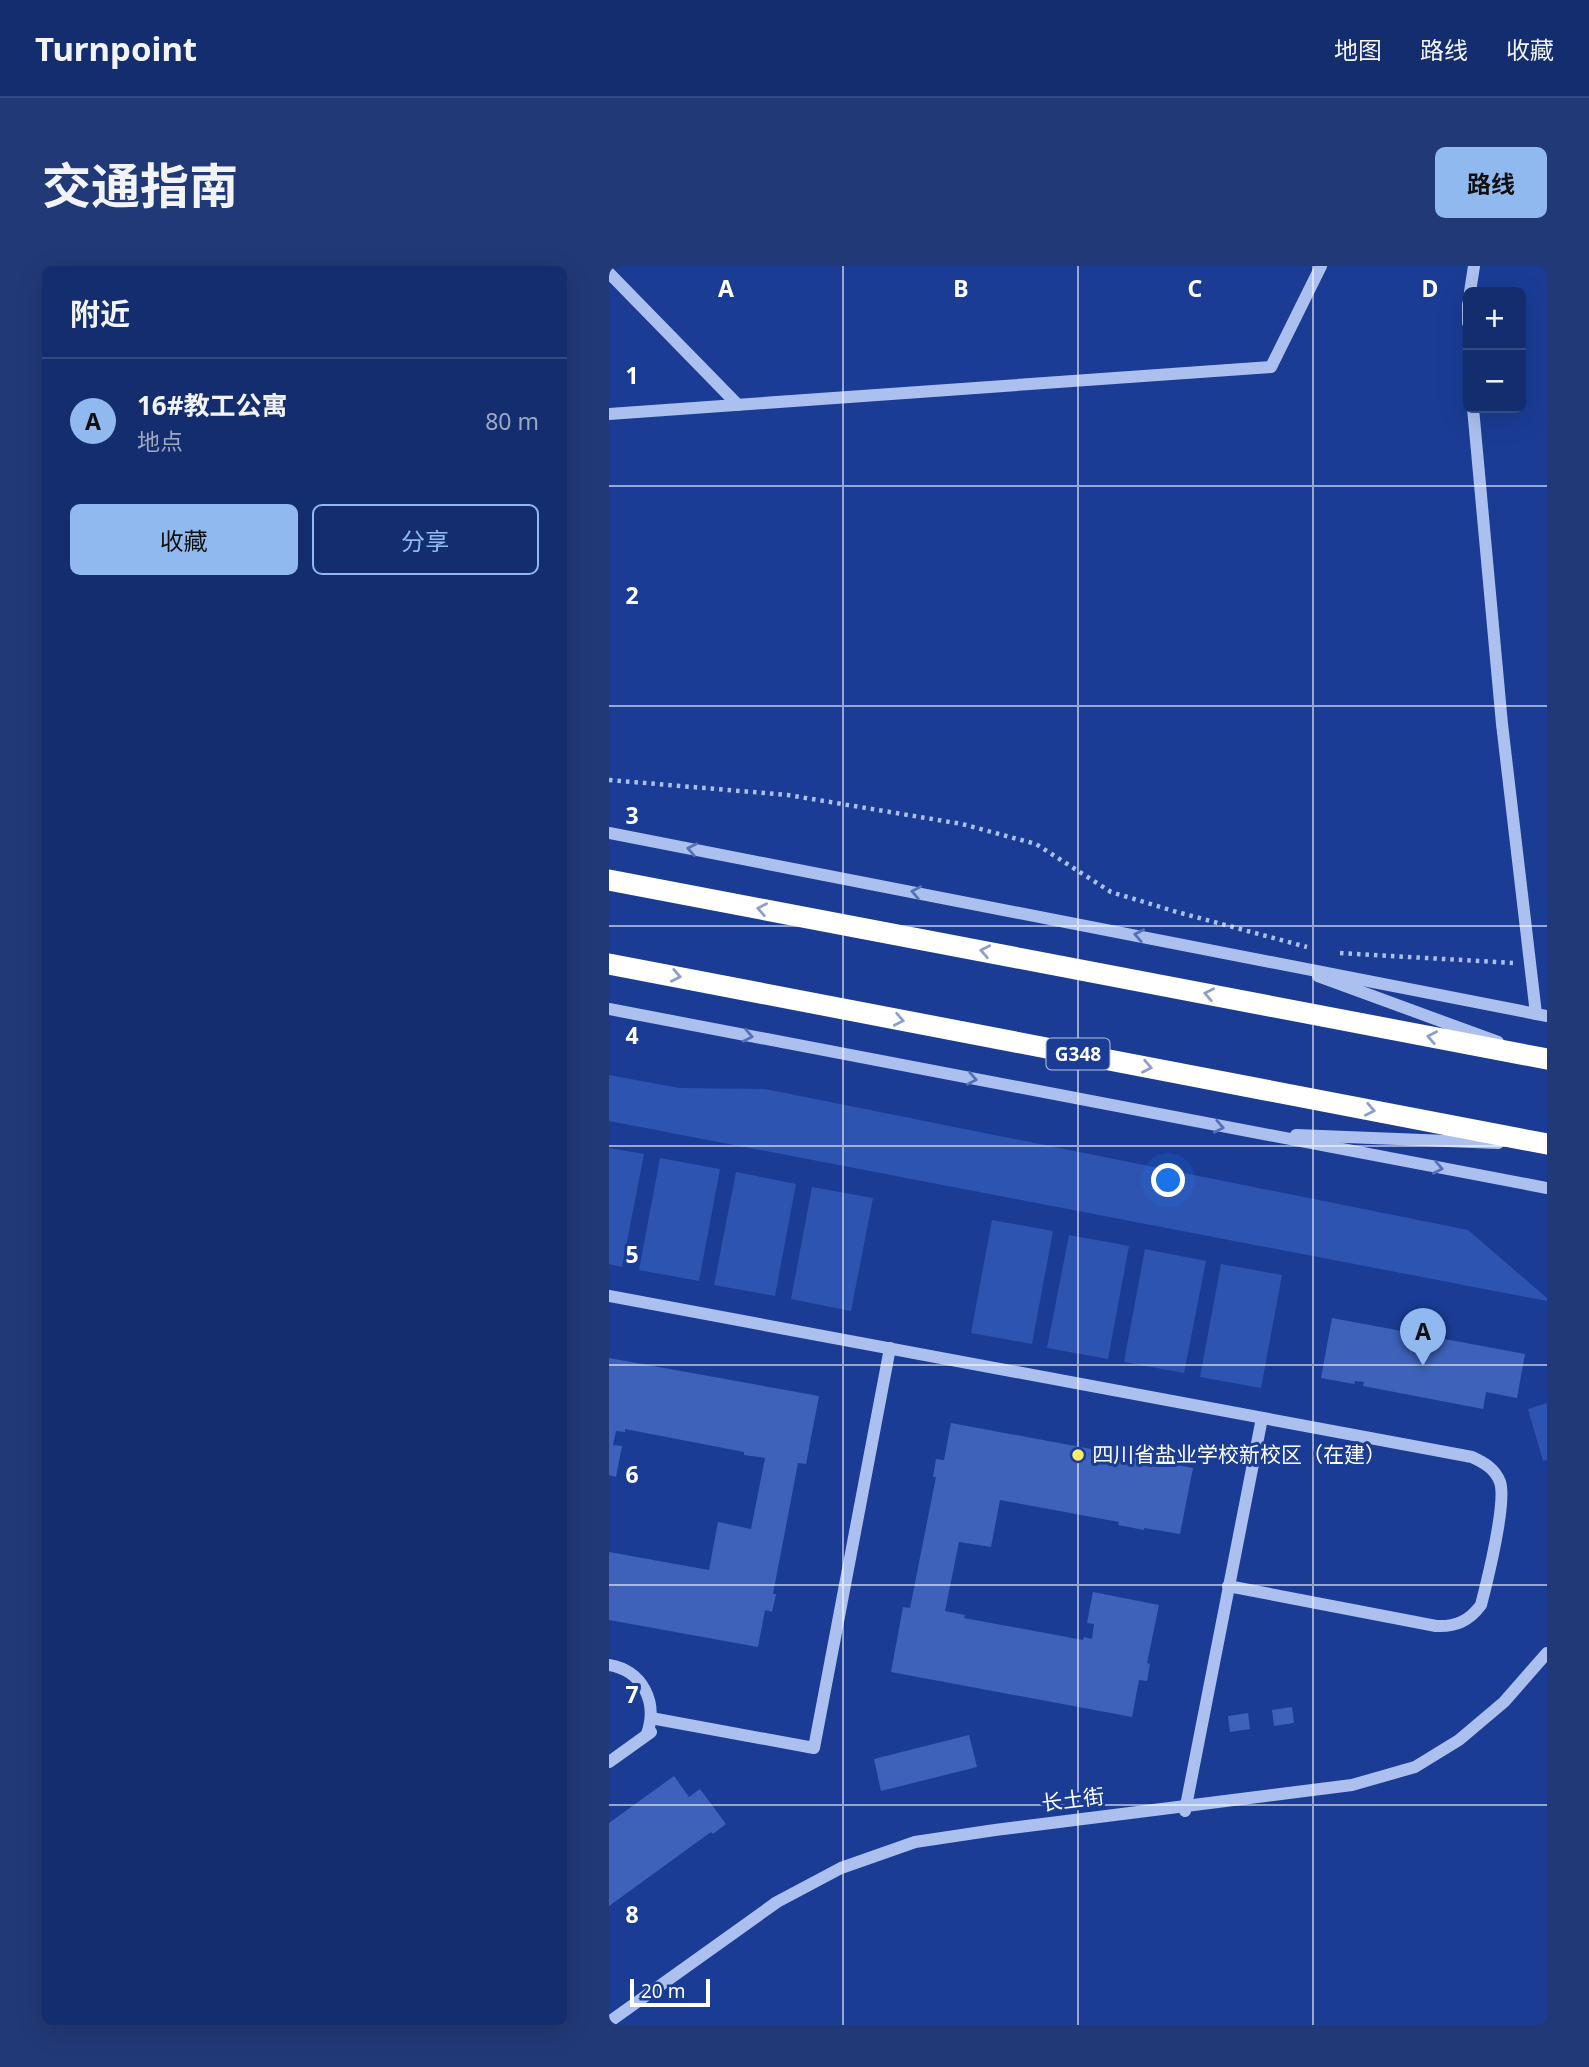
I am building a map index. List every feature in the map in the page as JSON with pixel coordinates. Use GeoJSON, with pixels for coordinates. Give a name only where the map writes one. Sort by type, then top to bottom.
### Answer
{"type":"FeatureCollection","features":[{"type":"Feature","properties":{"kind":"highway"},"geometry":{"type":"LineString","coordinates":[[609,880],[1547,1059]]}},
{"type":"Feature","properties":{"kind":"highway","name":"G348"},"geometry":{"type":"LineString","coordinates":[[609,964],[1547,1144]]}},
{"type":"Feature","properties":{"kind":"street"},"geometry":{"type":"LineString","coordinates":[[609,414],[1271,368],[1321,266]]}},
{"type":"Feature","properties":{"kind":"street"},"geometry":{"type":"LineString","coordinates":[[1471,287],[1474,266]]}},
{"type":"Feature","properties":{"kind":"street"},"geometry":{"type":"LineString","coordinates":[[609,273],[737,405]]}},
{"type":"Feature","properties":{"kind":"street"},"geometry":{"type":"LineString","coordinates":[[609,832],[1541,1015],[1531,964],[1502,724],[1473,413]]}},
{"type":"Feature","properties":{"kind":"street"},"geometry":{"type":"LineString","coordinates":[[1278,962],[1547,1059]]}},
{"type":"Feature","properties":{"kind":"street"},"geometry":{"type":"LineString","coordinates":[[609,1009],[1547,1188]]}},
{"type":"Feature","properties":{"kind":"street"},"geometry":{"type":"LineString","coordinates":[[1250,1133],[1547,1144]]}},
{"type":"Feature","properties":{"kind":"street"},"geometry":{"type":"LineString","coordinates":[[609,1296],[1472,1457],[1486,1463],[1500,1482],[1502,1493],[1481,1605],[1474,1614],[1456,1625],[1445,1626],[1228,1586]]}},
{"type":"Feature","properties":{"kind":"street"},"geometry":{"type":"LineString","coordinates":[[651,1718],[814,1748],[890,1349]]}},
{"type":"Feature","properties":{"kind":"street"},"geometry":{"type":"LineString","coordinates":[[1185,1808],[1262,1418]]}},
{"type":"Feature","properties":{"kind":"street","name":"长土街"},"geometry":{"type":"LineString","coordinates":[[609,2022],[778,1902],[841,1868],[915,1842],[1352,1785],[1415,1767],[1459,1740],[1504,1702],[1547,1653]]}},
{"type":"Feature","properties":{"kind":"street"},"geometry":{"type":"LineString","coordinates":[[609,1665],[632,1673],[648,1693],[651,1718],[647,1734]]}},
{"type":"Feature","properties":{"kind":"street"},"geometry":{"type":"LineString","coordinates":[[609,1762],[647,1734],[668,1725],[678,1724]]}},
{"type":"Feature","properties":{"kind":"path"},"geometry":{"type":"LineString","coordinates":[[609,780],[789,795],[962,824],[1036,844],[1111,892],[1317,949]]}},
{"type":"Feature","properties":{"kind":"path"},"geometry":{"type":"LineString","coordinates":[[1330,953],[1531,964]]}},
{"type":"Feature","properties":{"kind":"shaded area"},"geometry":{"type":"Polygon","coordinates":[[[609,1075],[679,1088],[765,1089],[1468,1230],[1547,1298],[1547,1301],[609,1121],[609,1075]]]}},
{"type":"Feature","properties":{"kind":"shaded area"},"geometry":{"type":"Polygon","coordinates":[[[609,1148],[644,1154],[622,1267],[609,1264],[609,1148]]]}},
{"type":"Feature","properties":{"kind":"shaded area"},"geometry":{"type":"Polygon","coordinates":[[[660,1158],[720,1169],[699,1281],[639,1270],[660,1158]]]}},
{"type":"Feature","properties":{"kind":"shaded area"},"geometry":{"type":"Polygon","coordinates":[[[736,1172],[796,1184],[775,1296],[714,1285],[736,1172]]]}},
{"type":"Feature","properties":{"kind":"shaded area"},"geometry":{"type":"Polygon","coordinates":[[[812,1187],[873,1198],[851,1311],[791,1299],[812,1187]]]}},
{"type":"Feature","properties":{"kind":"shaded area"},"geometry":{"type":"Polygon","coordinates":[[[992,1220],[1053,1231],[1032,1344],[971,1333],[992,1220]]]}},
{"type":"Feature","properties":{"kind":"shaded area"},"geometry":{"type":"Polygon","coordinates":[[[1069,1235],[1129,1246],[1108,1359],[1047,1348],[1069,1235]]]}},
{"type":"Feature","properties":{"kind":"shaded area"},"geometry":{"type":"Polygon","coordinates":[[[1145,1249],[1206,1261],[1184,1373],[1124,1362],[1145,1249]]]}},
{"type":"Feature","properties":{"kind":"shaded area"},"geometry":{"type":"Polygon","coordinates":[[[1221,1264],[1282,1275],[1261,1388],[1200,1377],[1221,1264]]]}},
{"type":"Feature","properties":{"kind":"shaded area"},"geometry":{"type":"Polygon","coordinates":[[[1547,1403],[1547,1460],[1543,1461],[1528,1409],[1547,1403]]]}},
{"type":"Feature","properties":{"kind":"building"},"geometry":{"type":"Polygon","coordinates":[[[1332,1318],[1525,1354],[1517,1398],[1486,1392],[1483,1409],[1363,1386],[1364,1382],[1355,1381],[1354,1384],[1321,1378],[1332,1318]]]}},
{"type":"Feature","properties":{"kind":"building"},"geometry":{"type":"Polygon","coordinates":[[[609,1358],[819,1396],[806,1464],[798,1463],[773,1594],[776,1594],[772,1612],[765,1610],[758,1647],[609,1620],[609,1552],[709,1570],[718,1522],[751,1529],[765,1458],[625,1429],[625,1432],[616,1431],[613,1445],[622,1446],[616,1477],[609,1475],[609,1358]]]}},
{"type":"Feature","properties":{"kind":"building"},"geometry":{"type":"Polygon","coordinates":[[[951,1423],[1193,1468],[1180,1534],[1144,1530],[1118,1525],[1119,1522],[1000,1500],[991,1547],[959,1542],[945,1611],[965,1615],[964,1618],[1083,1640],[1084,1637],[1092,1639],[1094,1624],[1087,1623],[1093,1592],[1159,1605],[1147,1663],[1150,1664],[1147,1681],[1139,1680],[1132,1717],[891,1672],[903,1607],[910,1608],[936,1477],[933,1477],[936,1459],[944,1460],[951,1423]]]}},
{"type":"Feature","properties":{"kind":"building"},"geometry":{"type":"Polygon","coordinates":[[[1292,1707],[1294,1723],[1274,1726],[1272,1710],[1292,1707]]]}},
{"type":"Feature","properties":{"kind":"building"},"geometry":{"type":"Polygon","coordinates":[[[1248,1713],[1250,1729],[1230,1732],[1228,1716],[1248,1713]]]}},
{"type":"Feature","properties":{"kind":"building"},"geometry":{"type":"Polygon","coordinates":[[[969,1735],[977,1767],[881,1791],[874,1759],[969,1735]]]}},
{"type":"Feature","properties":{"kind":"building"},"geometry":{"type":"Polygon","coordinates":[[[674,1776],[689,1797],[700,1789],[726,1824],[609,1906],[609,1823],[674,1776]]]}},
{"type":"Feature","properties":{"kind":"place","name":"16#教工公寓"},"geometry":{"type":"Point","coordinates":[1423,1366]}},
{"type":"Feature","properties":{"kind":"place","name":"四川省盐业学校新校区（在建）"},"geometry":{"type":"Point","coordinates":[1078,1455]}}]}
